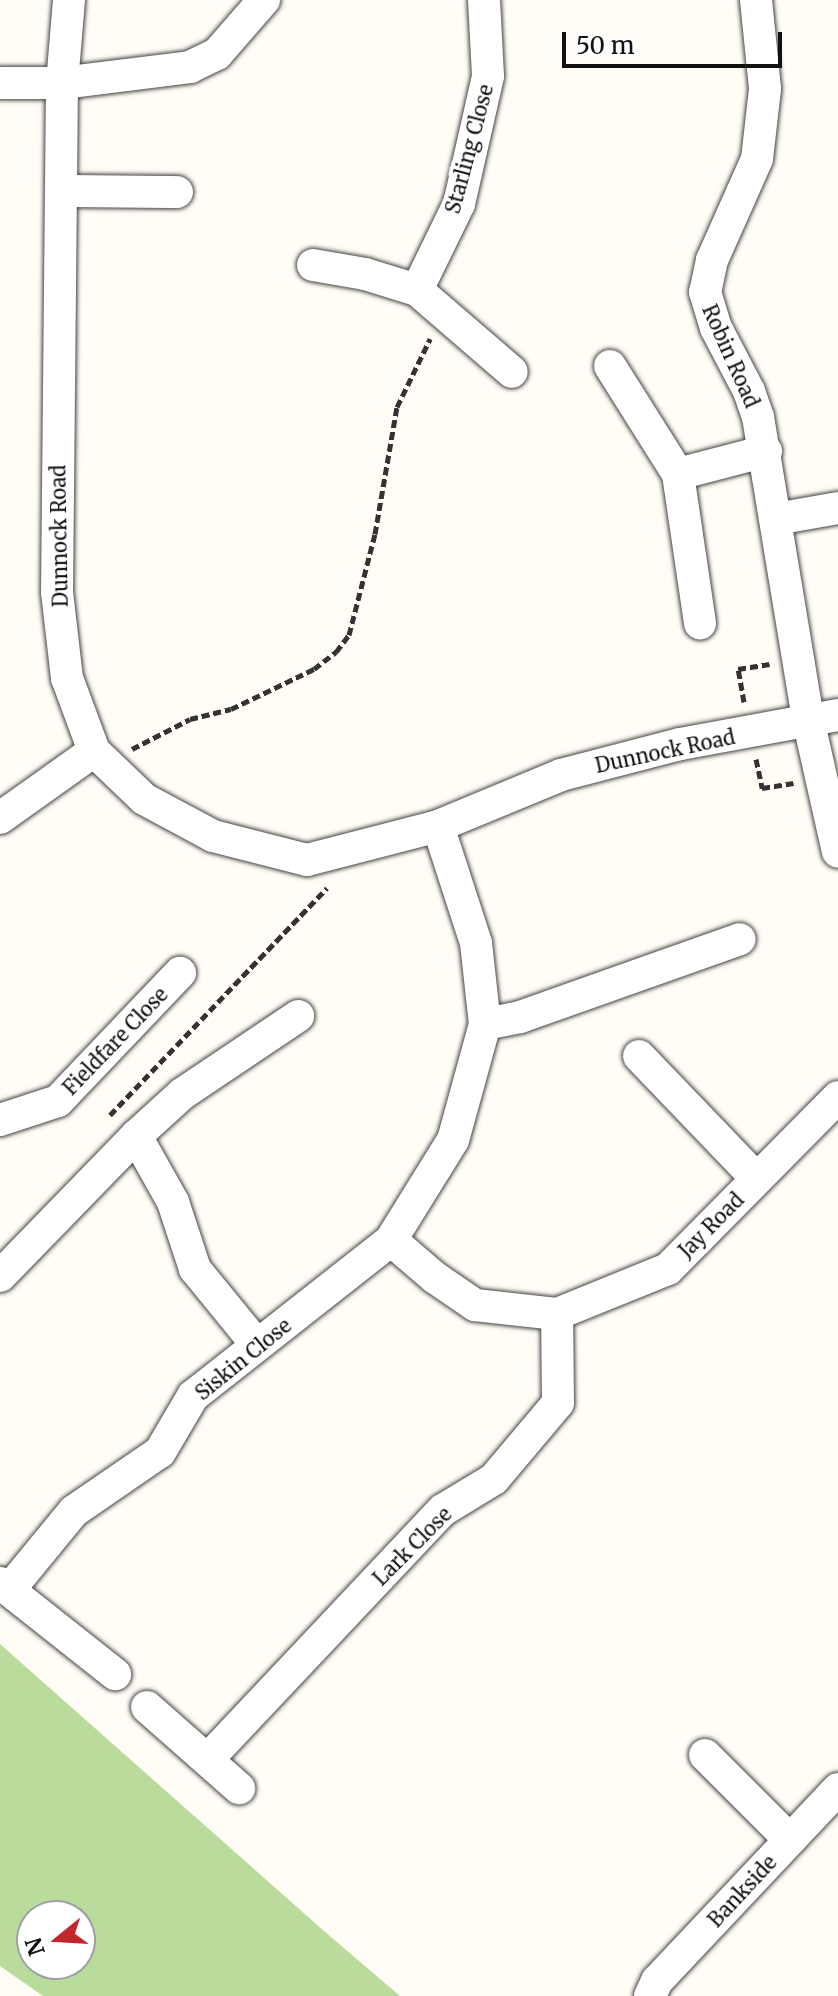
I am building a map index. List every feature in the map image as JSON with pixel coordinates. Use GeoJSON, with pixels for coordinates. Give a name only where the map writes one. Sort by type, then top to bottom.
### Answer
{"type":"FeatureCollection","features":[{"type":"Feature","properties":{"kind":"street","name":"Dunnock Road"},"geometry":{"type":"LineString","coordinates":[[69,0],[62,83],[57,592],[67,678],[100,757],[144,799],[213,836],[307,860],[438,826],[561,775],[680,744],[823,717]]}},
{"type":"Feature","properties":{"kind":"street"},"geometry":{"type":"LineString","coordinates":[[0,83],[62,83],[190,67],[217,54],[264,0]]}},
{"type":"Feature","properties":{"kind":"street","name":"Starling Close"},"geometry":{"type":"LineString","coordinates":[[417,290],[459,204],[488,76],[484,0]]}},
{"type":"Feature","properties":{"kind":"street","name":"Robin Road"},"geometry":{"type":"LineString","coordinates":[[756,0],[764,55],[765,89],[757,159],[712,260],[705,292],[716,328],[749,391],[766,451],[776,519],[823,717]]}},
{"type":"Feature","properties":{"kind":"street"},"geometry":{"type":"LineString","coordinates":[[61,191],[177,192]]}},
{"type":"Feature","properties":{"kind":"street"},"geometry":{"type":"LineString","coordinates":[[313,265],[365,274],[417,290],[512,372]]}},
{"type":"Feature","properties":{"kind":"street"},"geometry":{"type":"LineString","coordinates":[[610,366],[678,474],[700,623]]}},
{"type":"Feature","properties":{"kind":"street"},"geometry":{"type":"LineString","coordinates":[[678,474],[766,451]]}},
{"type":"Feature","properties":{"kind":"street"},"geometry":{"type":"LineString","coordinates":[[776,519],[838,508]]}},
{"type":"Feature","properties":{"kind":"street"},"geometry":{"type":"LineString","coordinates":[[823,717],[838,852]]}},
{"type":"Feature","properties":{"kind":"street"},"geometry":{"type":"LineString","coordinates":[[0,818],[100,757]]}},
{"type":"Feature","properties":{"kind":"street","name":"Siskin Close"},"geometry":{"type":"LineString","coordinates":[[4,1586],[59,1526],[94,1496],[160,1452],[193,1396],[391,1240],[453,1140],[485,1024],[476,943],[438,826]]}},
{"type":"Feature","properties":{"kind":"street"},"geometry":{"type":"LineString","coordinates":[[485,1024],[520,1017],[740,939]]}},
{"type":"Feature","properties":{"kind":"street","name":"Fieldfare Close"},"geometry":{"type":"LineString","coordinates":[[14,1116],[58,1101],[180,973]]}},
{"type":"Feature","properties":{"kind":"street"},"geometry":{"type":"LineString","coordinates":[[0,1276],[136,1136],[182,1094],[298,1016]]}},
{"type":"Feature","properties":{"kind":"street"},"geometry":{"type":"LineString","coordinates":[[639,1056],[757,1179]]}},
{"type":"Feature","properties":{"kind":"street","name":"Jay Road"},"geometry":{"type":"LineString","coordinates":[[557,1314],[668,1269],[838,1097]]}},
{"type":"Feature","properties":{"kind":"street"},"geometry":{"type":"LineString","coordinates":[[136,1136],[173,1202],[195,1269],[257,1345]]}},
{"type":"Feature","properties":{"kind":"street"},"geometry":{"type":"LineString","coordinates":[[391,1240],[434,1277],[475,1305],[557,1314]]}},
{"type":"Feature","properties":{"kind":"street","name":"Lark Close"},"geometry":{"type":"LineString","coordinates":[[208,1759],[443,1510],[494,1479],[558,1403],[557,1314]]}},
{"type":"Feature","properties":{"kind":"street"},"geometry":{"type":"LineString","coordinates":[[4,1586],[115,1674]]}},
{"type":"Feature","properties":{"kind":"street"},"geometry":{"type":"LineString","coordinates":[[147,1707],[239,1788]]}},
{"type":"Feature","properties":{"kind":"street"},"geometry":{"type":"LineString","coordinates":[[705,1755],[790,1840]]}},
{"type":"Feature","properties":{"kind":"street","name":"Bankside"},"geometry":{"type":"LineString","coordinates":[[650,1996],[657,1981],[838,1789]]}},
{"type":"Feature","properties":{"kind":"path"},"geometry":{"type":"LineString","coordinates":[[100,757],[179,724],[231,709],[314,669],[336,652],[349,635],[375,534],[397,407],[444,311]]}},
{"type":"Feature","properties":{"kind":"path"},"geometry":{"type":"LineString","coordinates":[[107,1118],[328,887]]}},
{"type":"Feature","properties":{"kind":"green space"},"geometry":{"type":"Polygon","coordinates":[[[0,1644],[400,1996],[43,1996],[20,1980],[96,1980],[96,1900],[16,1900],[16,1977],[0,1966],[0,1644]]]}}]}
